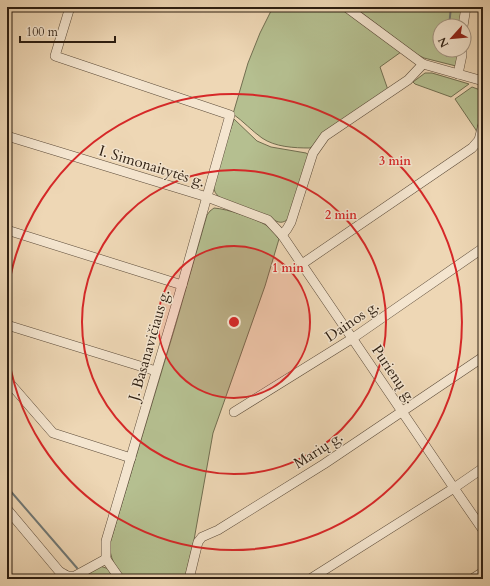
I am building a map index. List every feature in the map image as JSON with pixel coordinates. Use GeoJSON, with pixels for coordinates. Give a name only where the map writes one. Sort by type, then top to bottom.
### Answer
{"type":"FeatureCollection","features":[{"type":"Feature","properties":{"kind":"street","name":"J. Basanavičiaus g."},"geometry":{"type":"LineString","coordinates":[[70,7],[55,56],[230,115],[182,285],[106,541],[106,559]]}},
{"type":"Feature","properties":{"kind":"street"},"geometry":{"type":"LineString","coordinates":[[346,7],[423,64],[483,81]]}},
{"type":"Feature","properties":{"kind":"street"},"geometry":{"type":"LineString","coordinates":[[464,18],[466,7]]}},
{"type":"Feature","properties":{"kind":"street"},"geometry":{"type":"LineString","coordinates":[[458,74],[461,58]]}},
{"type":"Feature","properties":{"kind":"street"},"geometry":{"type":"LineString","coordinates":[[282,235],[288,229],[291,222],[318,144],[325,136],[408,80],[423,64]]}},
{"type":"Feature","properties":{"kind":"street"},"geometry":{"type":"LineString","coordinates":[[302,264],[472,148],[479,140],[483,124]]}},
{"type":"Feature","properties":{"kind":"street","name":"I. Simonaitytės g."},"geometry":{"type":"LineString","coordinates":[[7,136],[207,198],[268,220],[282,235]]}},
{"type":"Feature","properties":{"kind":"street"},"geometry":{"type":"LineString","coordinates":[[7,230],[182,285]]}},
{"type":"Feature","properties":{"kind":"street","name":"Purienų g."},"geometry":{"type":"LineString","coordinates":[[282,235],[483,530]]}},
{"type":"Feature","properties":{"kind":"street","name":"Dainos g."},"geometry":{"type":"LineString","coordinates":[[234,412],[352,338],[483,248]]}},
{"type":"Feature","properties":{"kind":"street"},"geometry":{"type":"LineString","coordinates":[[7,325],[156,371]]}},
{"type":"Feature","properties":{"kind":"street","name":"Marių g."},"geometry":{"type":"LineString","coordinates":[[189,579],[198,542],[202,537],[218,530],[324,464],[483,356]]}},
{"type":"Feature","properties":{"kind":"street"},"geometry":{"type":"LineString","coordinates":[[7,380],[53,433],[131,458]]}},
{"type":"Feature","properties":{"kind":"street"},"geometry":{"type":"LineString","coordinates":[[310,579],[483,468]]}},
{"type":"Feature","properties":{"kind":"street"},"geometry":{"type":"LineString","coordinates":[[7,509],[59,571],[70,577],[75,576],[106,559],[120,579]]}},
{"type":"Feature","properties":{"kind":"street"},"geometry":{"type":"LineString","coordinates":[[472,579],[483,572]]}},
{"type":"Feature","properties":{"kind":"green space"},"geometry":{"type":"Polygon","coordinates":[[[273,7],[340,7],[401,52],[380,67],[388,90],[310,148],[285,146],[267,141],[233,114],[248,63],[260,33],[273,7]]]}},
{"type":"Feature","properties":{"kind":"green space"},"geometry":{"type":"Polygon","coordinates":[[[354,7],[463,7],[461,18],[432,18],[432,58],[458,58],[456,66],[424,58],[416,54],[354,7]]]}},
{"type":"Feature","properties":{"kind":"green space"},"geometry":{"type":"Polygon","coordinates":[[[425,73],[432,73],[469,84],[451,97],[413,82],[425,73]]]}},
{"type":"Feature","properties":{"kind":"green space"},"geometry":{"type":"Polygon","coordinates":[[[472,87],[483,91],[477,134],[476,130],[455,99],[472,87]]]}},
{"type":"Feature","properties":{"kind":"green space"},"geometry":{"type":"Polygon","coordinates":[[[234,119],[257,141],[271,147],[306,153],[309,155],[289,218],[285,221],[277,221],[222,199],[215,192],[214,183],[216,175],[234,119]]]}},
{"type":"Feature","properties":{"kind":"green space"},"geometry":{"type":"Polygon","coordinates":[[[214,208],[233,212],[261,222],[270,228],[279,239],[265,286],[213,433],[194,540],[185,579],[124,579],[112,558],[110,543],[207,215],[214,208]]]}},
{"type":"Feature","properties":{"kind":"green space"},"geometry":{"type":"Polygon","coordinates":[[[100,566],[109,569],[117,579],[87,579],[85,576],[100,566]]]}},
{"type":"Feature","properties":{"kind":"waterway"},"geometry":{"type":"LineString","coordinates":[[450,18],[451,7]]}},
{"type":"Feature","properties":{"kind":"waterway"},"geometry":{"type":"LineString","coordinates":[[7,487],[77,568]]}}]}
